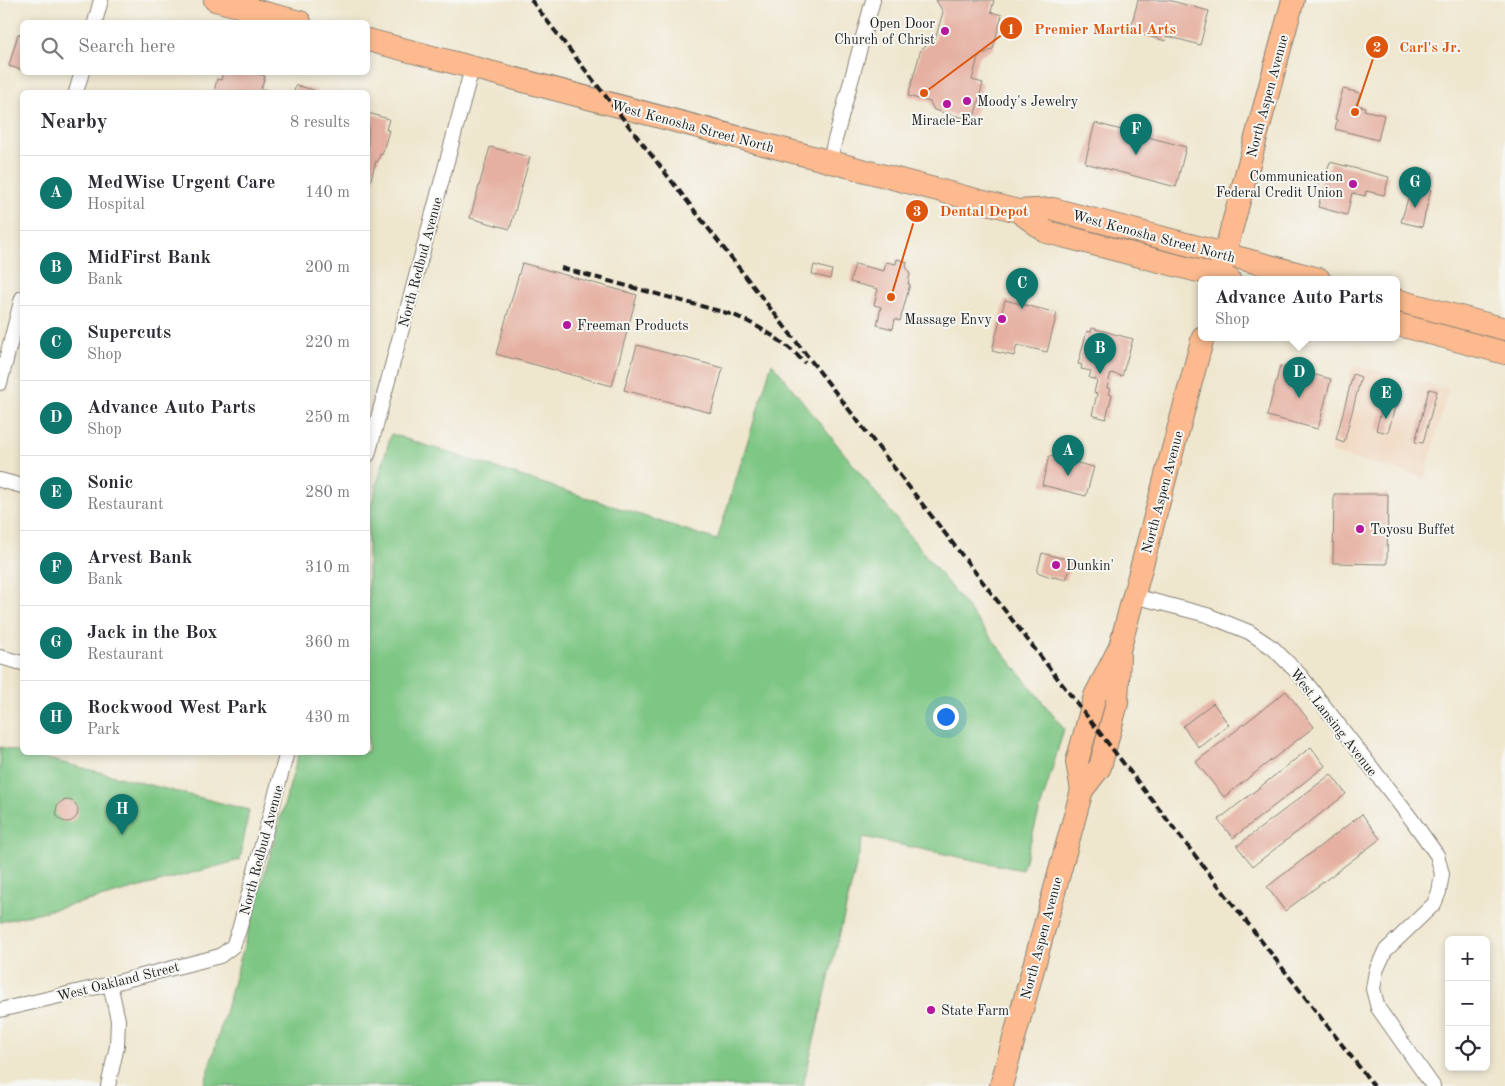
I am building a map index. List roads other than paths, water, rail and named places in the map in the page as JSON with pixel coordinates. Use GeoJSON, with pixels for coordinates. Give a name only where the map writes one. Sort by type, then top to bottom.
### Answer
{"type":"FeatureCollection","features":[{"type":"Feature","properties":{"kind":"main road"},"geometry":{"type":"LineString","coordinates":[[215,0],[292,20]]}},
{"type":"Feature","properties":{"kind":"main road","name":"North Aspen Avenue"},"geometry":{"type":"LineString","coordinates":[[1222,276],[1225,254],[1293,0]]}},
{"type":"Feature","properties":{"kind":"main road","name":"West Kenosha Street North"},"geometry":{"type":"LineString","coordinates":[[370,41],[1018,211],[1053,210],[1308,276]]}},
{"type":"Feature","properties":{"kind":"main road","name":"West Kenosha Street North"},"geometry":{"type":"LineString","coordinates":[[1018,211],[1047,232],[1214,276]]}},
{"type":"Feature","properties":{"kind":"main road"},"geometry":{"type":"LineString","coordinates":[[1400,301],[1500,327],[1497,350],[1400,325]]}},
{"type":"Feature","properties":{"kind":"main road","name":"North Aspen Avenue"},"geometry":{"type":"LineString","coordinates":[[1001,1086],[1082,790],[1077,762],[1095,696],[1120,647],[1202,341]]}},
{"type":"Feature","properties":{"kind":"street"},"geometry":{"type":"LineString","coordinates":[[95,20],[100,0]]}},
{"type":"Feature","properties":{"kind":"street"},"geometry":{"type":"LineString","coordinates":[[829,162],[873,0]]}},
{"type":"Feature","properties":{"kind":"street","name":"North Redbud Avenue"},"geometry":{"type":"LineString","coordinates":[[370,448],[472,68]]}},
{"type":"Feature","properties":{"kind":"street"},"geometry":{"type":"LineString","coordinates":[[77,90],[81,75]]}},
{"type":"Feature","properties":{"kind":"street"},"geometry":{"type":"LineString","coordinates":[[0,383],[20,306]]}},
{"type":"Feature","properties":{"kind":"street"},"geometry":{"type":"LineString","coordinates":[[0,480],[20,485]]}},
{"type":"Feature","properties":{"kind":"street","name":"West Lansing Avenue"},"geometry":{"type":"LineString","coordinates":[[1134,596],[1207,615],[1249,632],[1273,648],[1301,676],[1437,855],[1442,874],[1439,892],[1434,904],[1385,951],[1376,971],[1373,989],[1378,1008],[1433,1086]]}},
{"type":"Feature","properties":{"kind":"street"},"geometry":{"type":"LineString","coordinates":[[0,657],[20,662]]}},
{"type":"Feature","properties":{"kind":"street","name":"North Redbud Avenue"},"geometry":{"type":"LineString","coordinates":[[233,946],[242,921],[286,755]]}},
{"type":"Feature","properties":{"kind":"street","name":"West Oakland Street"},"geometry":{"type":"LineString","coordinates":[[0,1010],[220,956],[233,946]]}},
{"type":"Feature","properties":{"kind":"street"},"geometry":{"type":"LineString","coordinates":[[108,1086],[117,1046],[118,1020],[110,984]]}},
{"type":"Feature","properties":{"kind":"railway"},"geometry":{"type":"LineString","coordinates":[[531,0],[1374,1086]]}},
{"type":"Feature","properties":{"kind":"railway"},"geometry":{"type":"LineString","coordinates":[[561,268],[734,315],[772,335],[805,363]]}},
{"type":"Feature","properties":{"kind":"place","name":"Open Door Church of Christ"},"geometry":{"type":"Point","coordinates":[945,31]}},
{"type":"Feature","properties":{"kind":"place","name":"Premier Martial Arts"},"geometry":{"type":"Point","coordinates":[924,93]}},
{"type":"Feature","properties":{"kind":"place","name":"Moody's Jewelry"},"geometry":{"type":"Point","coordinates":[967,101]}},
{"type":"Feature","properties":{"kind":"place","name":"Miracle-Ear"},"geometry":{"type":"Point","coordinates":[947,104]}},
{"type":"Feature","properties":{"kind":"place","name":"Carl's Jr."},"geometry":{"type":"Point","coordinates":[1355,112]}},
{"type":"Feature","properties":{"kind":"place","name":"Arvest Bank"},"geometry":{"type":"Point","coordinates":[1136,155]}},
{"type":"Feature","properties":{"kind":"place","name":"Communication Federal Credit Union"},"geometry":{"type":"Point","coordinates":[1353,184]}},
{"type":"Feature","properties":{"kind":"place","name":"Jack in the Box"},"geometry":{"type":"Point","coordinates":[1415,208]}},
{"type":"Feature","properties":{"kind":"place","name":"Dental Depot"},"geometry":{"type":"Point","coordinates":[891,297]}},
{"type":"Feature","properties":{"kind":"place","name":"Supercuts"},"geometry":{"type":"Point","coordinates":[1022,309]}},
{"type":"Feature","properties":{"kind":"place","name":"Massage Envy"},"geometry":{"type":"Point","coordinates":[1002,319]}},
{"type":"Feature","properties":{"kind":"place","name":"Freeman Products"},"geometry":{"type":"Point","coordinates":[567,325]}},
{"type":"Feature","properties":{"kind":"place","name":"MidFirst Bank"},"geometry":{"type":"Point","coordinates":[1100,374]}},
{"type":"Feature","properties":{"kind":"place","name":"Advance Auto Parts"},"geometry":{"type":"Point","coordinates":[1299,398]}},
{"type":"Feature","properties":{"kind":"place","name":"Sonic"},"geometry":{"type":"Point","coordinates":[1386,419]}},
{"type":"Feature","properties":{"kind":"place","name":"MedWise Urgent Care"},"geometry":{"type":"Point","coordinates":[1068,476]}},
{"type":"Feature","properties":{"kind":"place","name":"Toyosu Buffet"},"geometry":{"type":"Point","coordinates":[1360,529]}},
{"type":"Feature","properties":{"kind":"place","name":"Dunkin'"},"geometry":{"type":"Point","coordinates":[1056,565]}},
{"type":"Feature","properties":{"kind":"place","name":"Rockwood West Park"},"geometry":{"type":"Point","coordinates":[122,835]}},
{"type":"Feature","properties":{"kind":"place","name":"State Farm"},"geometry":{"type":"Point","coordinates":[931,1010]}}]}
